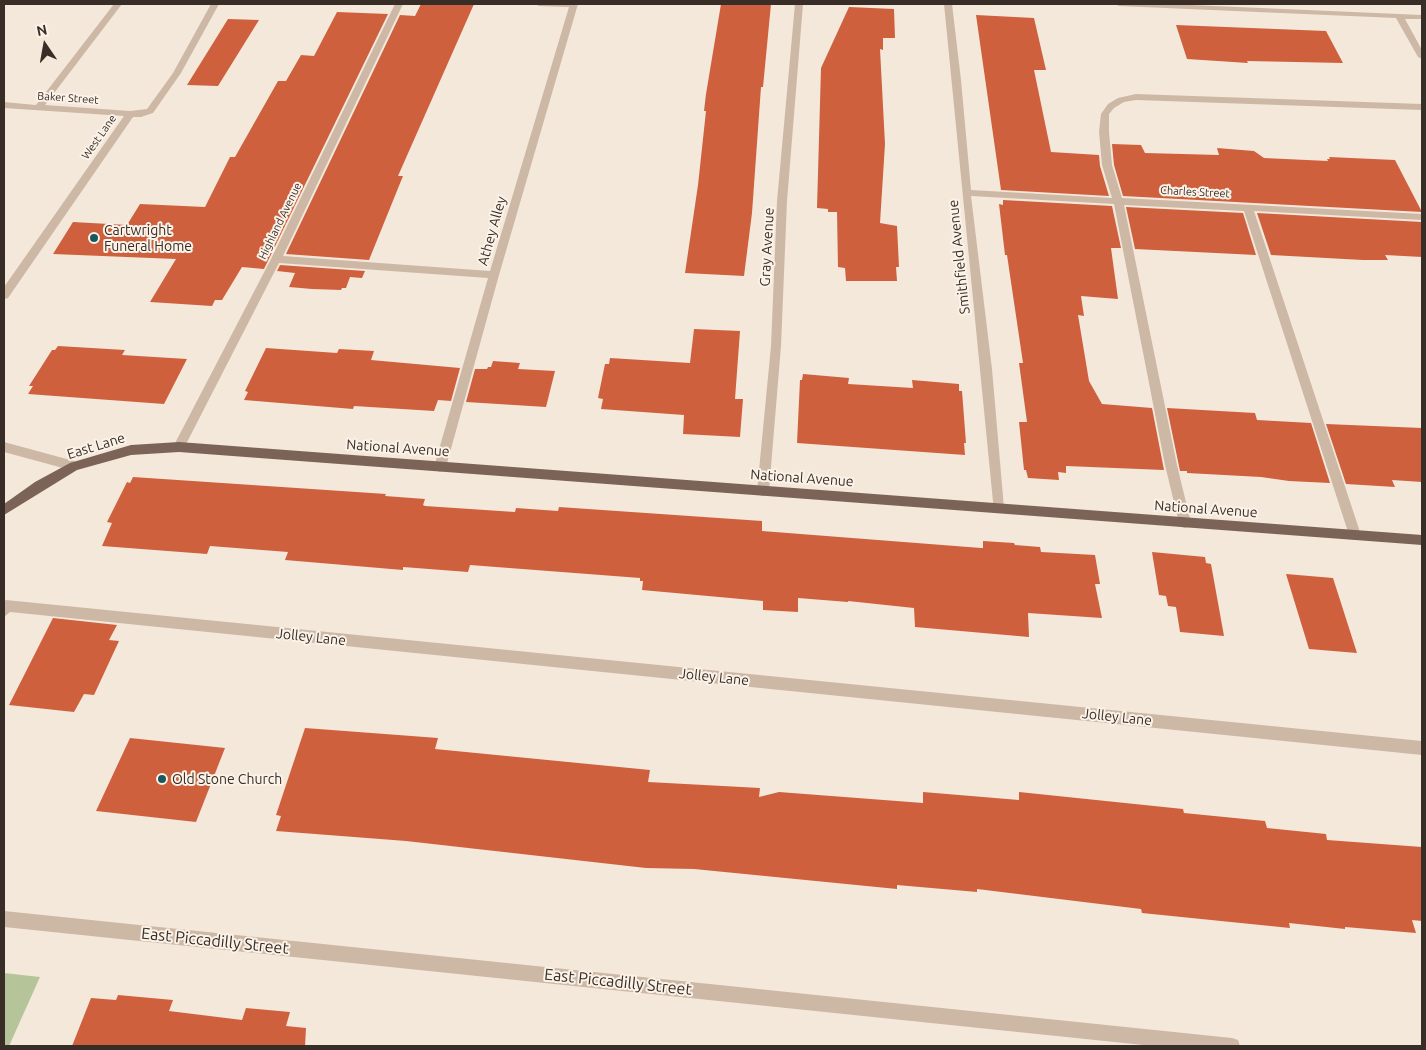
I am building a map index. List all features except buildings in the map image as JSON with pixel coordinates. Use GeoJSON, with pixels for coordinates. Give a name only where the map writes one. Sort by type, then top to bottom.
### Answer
{"type":"FeatureCollection","features":[{"type":"Feature","properties":{"kind":"main road","name":"National Avenue"},"geometry":{"type":"LineString","coordinates":[[179,447],[1422,540]]}},
{"type":"Feature","properties":{"kind":"main road","name":"East Lane"},"geometry":{"type":"LineString","coordinates":[[4,510],[39,486],[74,466],[131,450],[179,447]]}},
{"type":"Feature","properties":{"kind":"street"},"geometry":{"type":"LineString","coordinates":[[39,106],[118,4]]}},
{"type":"Feature","properties":{"kind":"street","name":"West Lane"},"geometry":{"type":"LineString","coordinates":[[4,295],[130,114],[141,114],[150,111],[178,73],[215,4]]}},
{"type":"Feature","properties":{"kind":"street","name":"Highland Avenue"},"geometry":{"type":"LineString","coordinates":[[179,447],[276,259],[399,4]]}},
{"type":"Feature","properties":{"kind":"street"},"geometry":{"type":"LineString","coordinates":[[539,4],[574,5]]}},
{"type":"Feature","properties":{"kind":"street","name":"Gray Avenue"},"geometry":{"type":"LineString","coordinates":[[762,491],[776,346],[782,201],[799,4]]}},
{"type":"Feature","properties":{"kind":"street","name":"Smithfield Avenue"},"geometry":{"type":"LineString","coordinates":[[948,4],[957,80],[966,192],[986,369],[998,508]]}},
{"type":"Feature","properties":{"kind":"street"},"geometry":{"type":"LineString","coordinates":[[1119,4],[1422,17]]}},
{"type":"Feature","properties":{"kind":"street","name":"Athey Alley"},"geometry":{"type":"LineString","coordinates":[[440,467],[494,274],[574,5]]}},
{"type":"Feature","properties":{"kind":"street"},"geometry":{"type":"LineString","coordinates":[[1399,16],[1422,57]]}},
{"type":"Feature","properties":{"kind":"street"},"geometry":{"type":"LineString","coordinates":[[1185,522],[1171,465],[1118,200],[1107,165],[1104,132],[1105,114],[1111,106],[1121,100],[1136,97],[1422,107]]}},
{"type":"Feature","properties":{"kind":"street","name":"Baker Street"},"geometry":{"type":"LineString","coordinates":[[4,105],[130,114]]}},
{"type":"Feature","properties":{"kind":"street","name":"Charles Street"},"geometry":{"type":"LineString","coordinates":[[966,192],[1422,217]]}},
{"type":"Feature","properties":{"kind":"street"},"geometry":{"type":"LineString","coordinates":[[1248,208],[1355,535]]}},
{"type":"Feature","properties":{"kind":"street"},"geometry":{"type":"LineString","coordinates":[[276,259],[494,274]]}},
{"type":"Feature","properties":{"kind":"street"},"geometry":{"type":"LineString","coordinates":[[4,447],[74,466]]}},
{"type":"Feature","properties":{"kind":"street","name":"Jolley Lane"},"geometry":{"type":"LineString","coordinates":[[5,608],[1422,748]]}},
{"type":"Feature","properties":{"kind":"street","name":"East Piccadilly Street"},"geometry":{"type":"LineString","coordinates":[[4,919],[1232,1046]]}},
{"type":"Feature","properties":{"kind":"green space"},"geometry":{"type":"Polygon","coordinates":[[[4,973],[40,977],[9,1046],[4,1046],[4,973]]]}},
{"type":"Feature","properties":{"kind":"place","name":"Cartwright Funeral Home"},"geometry":{"type":"Point","coordinates":[94,238]}},
{"type":"Feature","properties":{"kind":"place","name":"Old Stone Church"},"geometry":{"type":"Point","coordinates":[162,779]}}]}
